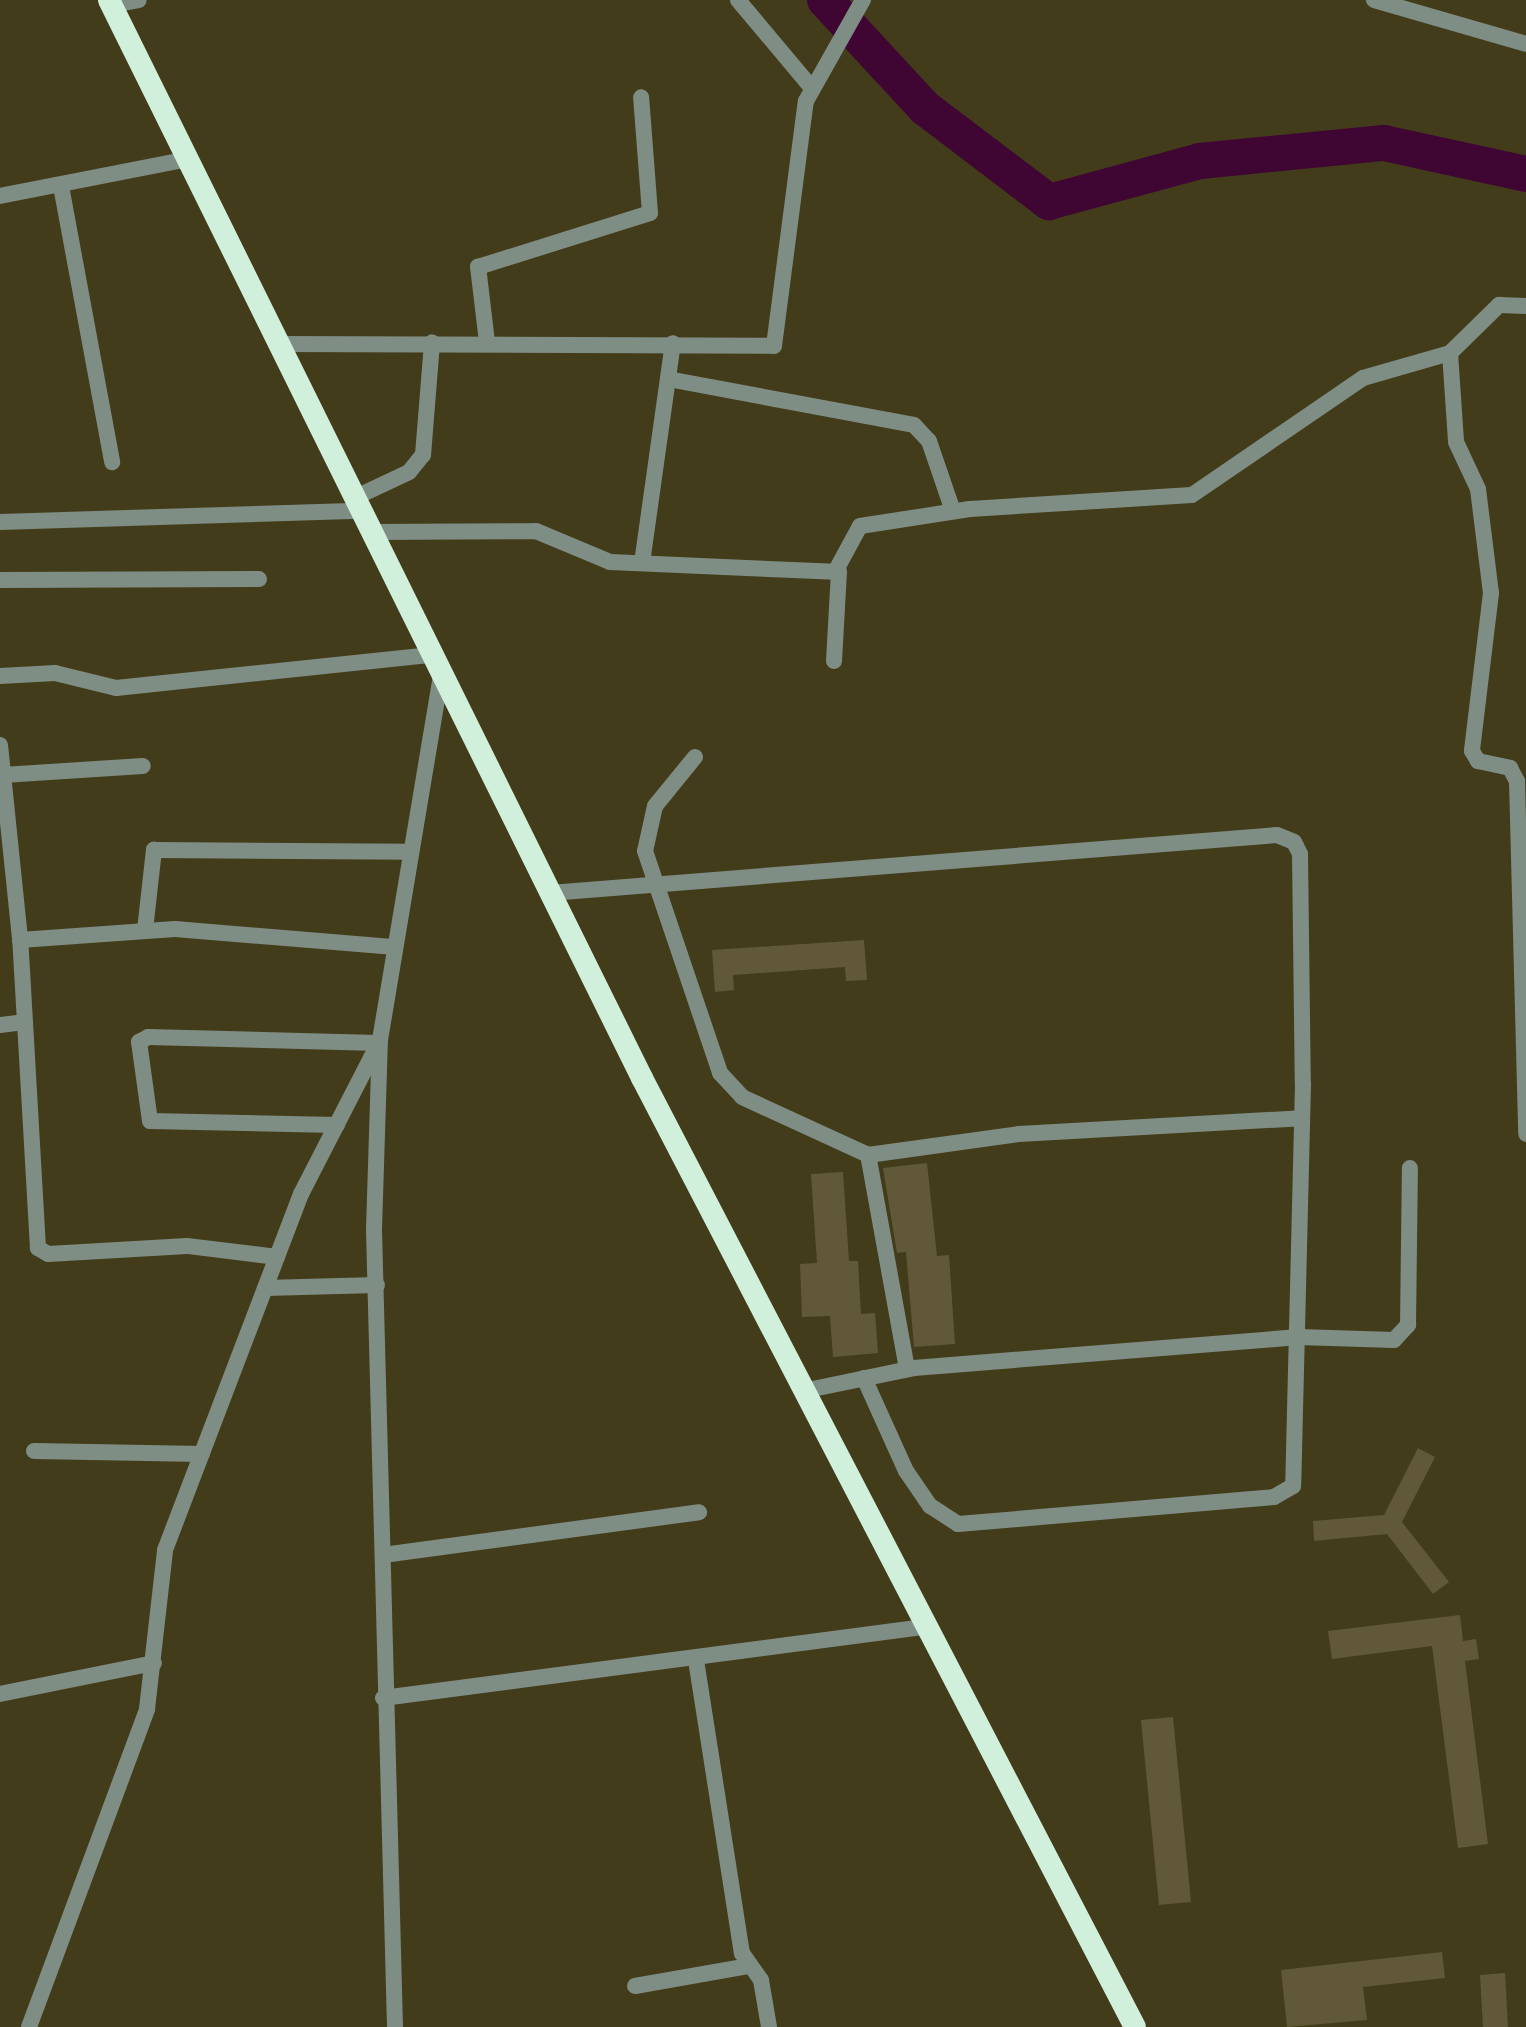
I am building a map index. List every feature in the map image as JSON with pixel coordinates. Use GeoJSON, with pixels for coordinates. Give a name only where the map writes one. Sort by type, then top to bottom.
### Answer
{"type":"FeatureCollection","features":[{"type":"Feature","properties":{"kind":"highway"},"geometry":{"type":"LineString","coordinates":[[110,2],[183,160],[550,893],[924,1627],[1135,2027]]}},
{"type":"Feature","properties":{"kind":"street"},"geometry":{"type":"LineString","coordinates":[[110,2],[139,0]]}},
{"type":"Feature","properties":{"kind":"street"},"geometry":{"type":"LineString","coordinates":[[738,0],[811,87]]}},
{"type":"Feature","properties":{"kind":"street"},"geometry":{"type":"LineString","coordinates":[[276,344],[673,343],[763,350],[778,341],[811,87],[863,0]]}},
{"type":"Feature","properties":{"kind":"street"},"geometry":{"type":"LineString","coordinates":[[1374,0],[1526,44]]}},
{"type":"Feature","properties":{"kind":"street"},"geometry":{"type":"LineString","coordinates":[[487,342],[478,267],[650,213],[641,97]]}},
{"type":"Feature","properties":{"kind":"street"},"geometry":{"type":"LineString","coordinates":[[1,193],[61,186],[183,160]]}},
{"type":"Feature","properties":{"kind":"street"},"geometry":{"type":"LineString","coordinates":[[61,186],[112,462]]}},
{"type":"Feature","properties":{"kind":"street"},"geometry":{"type":"LineString","coordinates":[[834,661],[839,571],[856,527],[953,511],[1192,495],[1363,378],[1450,353],[1499,305],[1526,306]]}},
{"type":"Feature","properties":{"kind":"street"},"geometry":{"type":"LineString","coordinates":[[0,522],[357,505],[409,472],[423,455],[432,342]]}},
{"type":"Feature","properties":{"kind":"street"},"geometry":{"type":"LineString","coordinates":[[642,563],[673,343]]}},
{"type":"Feature","properties":{"kind":"street"},"geometry":{"type":"LineString","coordinates":[[1450,353],[1456,442],[1478,489],[1491,593],[1472,755],[1510,768],[1517,781],[1526,1134]]}},
{"type":"Feature","properties":{"kind":"street"},"geometry":{"type":"LineString","coordinates":[[668,379],[914,425],[929,441],[953,511]]}},
{"type":"Feature","properties":{"kind":"street"},"geometry":{"type":"LineString","coordinates":[[370,532],[536,531],[597,558],[642,563],[839,571]]}},
{"type":"Feature","properties":{"kind":"street"},"geometry":{"type":"LineString","coordinates":[[0,580],[259,579]]}},
{"type":"Feature","properties":{"kind":"street"},"geometry":{"type":"LineString","coordinates":[[0,676],[55,673],[116,688],[436,665],[411,852],[379,1042],[377,1285],[383,1698],[395,2027]]}},
{"type":"Feature","properties":{"kind":"street"},"geometry":{"type":"LineString","coordinates":[[0,745],[20,940],[38,1248],[48,1254],[187,1246],[277,1257]]}},
{"type":"Feature","properties":{"kind":"street"},"geometry":{"type":"LineString","coordinates":[[695,757],[647,828],[652,884],[728,1085],[868,1155],[1019,1134],[1302,1118]]}},
{"type":"Feature","properties":{"kind":"street"},"geometry":{"type":"LineString","coordinates":[[3,775],[143,766]]}},
{"type":"Feature","properties":{"kind":"street"},"geometry":{"type":"LineString","coordinates":[[550,893],[1288,837],[1300,854],[1302,1118],[1297,1479],[1274,1497],[958,1524],[930,1506],[906,1471],[864,1378]]}},
{"type":"Feature","properties":{"kind":"street"},"geometry":{"type":"LineString","coordinates":[[145,930],[154,850],[411,852]]}},
{"type":"Feature","properties":{"kind":"street"},"geometry":{"type":"LineString","coordinates":[[20,940],[145,930],[395,947]]}},
{"type":"Feature","properties":{"kind":"street"},"geometry":{"type":"LineString","coordinates":[[0,1025],[24,1022]]}},
{"type":"Feature","properties":{"kind":"street"},"geometry":{"type":"LineString","coordinates":[[337,1125],[150,1121],[139,1042],[148,1037],[379,1042]]}},
{"type":"Feature","properties":{"kind":"street"},"geometry":{"type":"LineString","coordinates":[[29,2027],[147,1709],[162,1563],[277,1257],[379,1042]]}},
{"type":"Feature","properties":{"kind":"street"},"geometry":{"type":"LineString","coordinates":[[868,1155],[907,1369]]}},
{"type":"Feature","properties":{"kind":"street"},"geometry":{"type":"LineString","coordinates":[[803,1391],[907,1369],[1299,1337],[1394,1340],[1406,1332],[1410,1168]]}},
{"type":"Feature","properties":{"kind":"street"},"geometry":{"type":"LineString","coordinates":[[265,1288],[377,1285]]}},
{"type":"Feature","properties":{"kind":"street"},"geometry":{"type":"LineString","coordinates":[[34,1451],[202,1454]]}},
{"type":"Feature","properties":{"kind":"street"},"geometry":{"type":"LineString","coordinates":[[383,1555],[699,1512]]}},
{"type":"Feature","properties":{"kind":"street"},"geometry":{"type":"LineString","coordinates":[[383,1698],[696,1660],[924,1627]]}},
{"type":"Feature","properties":{"kind":"street"},"geometry":{"type":"LineString","coordinates":[[696,1660],[749,1966],[764,1987],[769,2027]]}},
{"type":"Feature","properties":{"kind":"street"},"geometry":{"type":"LineString","coordinates":[[0,1694],[154,1663]]}},
{"type":"Feature","properties":{"kind":"street"},"geometry":{"type":"LineString","coordinates":[[635,1986],[749,1966]]}},
{"type":"Feature","properties":{"kind":"building"},"geometry":{"type":"Polygon","coordinates":[[[864,940],[867,980],[846,981],[845,967],[733,975],[734,990],[715,992],[712,950],[864,940]]]}},
{"type":"Feature","properties":{"kind":"building"},"geometry":{"type":"Polygon","coordinates":[[[927,1163],[937,1256],[949,1255],[955,1344],[914,1347],[906,1252],[897,1253],[883,1168],[927,1163]]]}},
{"type":"Feature","properties":{"kind":"building"},"geometry":{"type":"Polygon","coordinates":[[[843,1172],[849,1261],[858,1261],[861,1314],[875,1313],[878,1353],[833,1357],[830,1316],[802,1317],[800,1264],[817,1263],[811,1174],[843,1172]]]}},
{"type":"Feature","properties":{"kind":"building"},"geometry":{"type":"Polygon","coordinates":[[[1418,1448],[1435,1457],[1402,1522],[1449,1582],[1433,1594],[1387,1534],[1314,1541],[1313,1521],[1384,1515],[1418,1448]]]}},
{"type":"Feature","properties":{"kind":"building"},"geometry":{"type":"Polygon","coordinates":[[[1460,1615],[1463,1641],[1476,1639],[1479,1659],[1465,1661],[1488,1844],[1458,1848],[1432,1646],[1332,1659],[1328,1631],[1460,1615]]]}},
{"type":"Feature","properties":{"kind":"building"},"geometry":{"type":"Polygon","coordinates":[[[1173,1717],[1191,1902],[1159,1905],[1141,1720],[1173,1717]]]}},
{"type":"Feature","properties":{"kind":"building"},"geometry":{"type":"Polygon","coordinates":[[[1442,1952],[1445,1978],[1363,1987],[1367,2020],[1287,2027],[1281,1970],[1442,1952]]]}},
{"type":"Feature","properties":{"kind":"building"},"geometry":{"type":"Polygon","coordinates":[[[1505,1973],[1508,2027],[1483,2027],[1480,1975],[1505,1973]]]}},
{"type":"Feature","properties":{"kind":"waterway"},"geometry":{"type":"LineString","coordinates":[[825,0],[925,108],[1049,202],[1200,161],[1384,143],[1526,174]]}}]}
